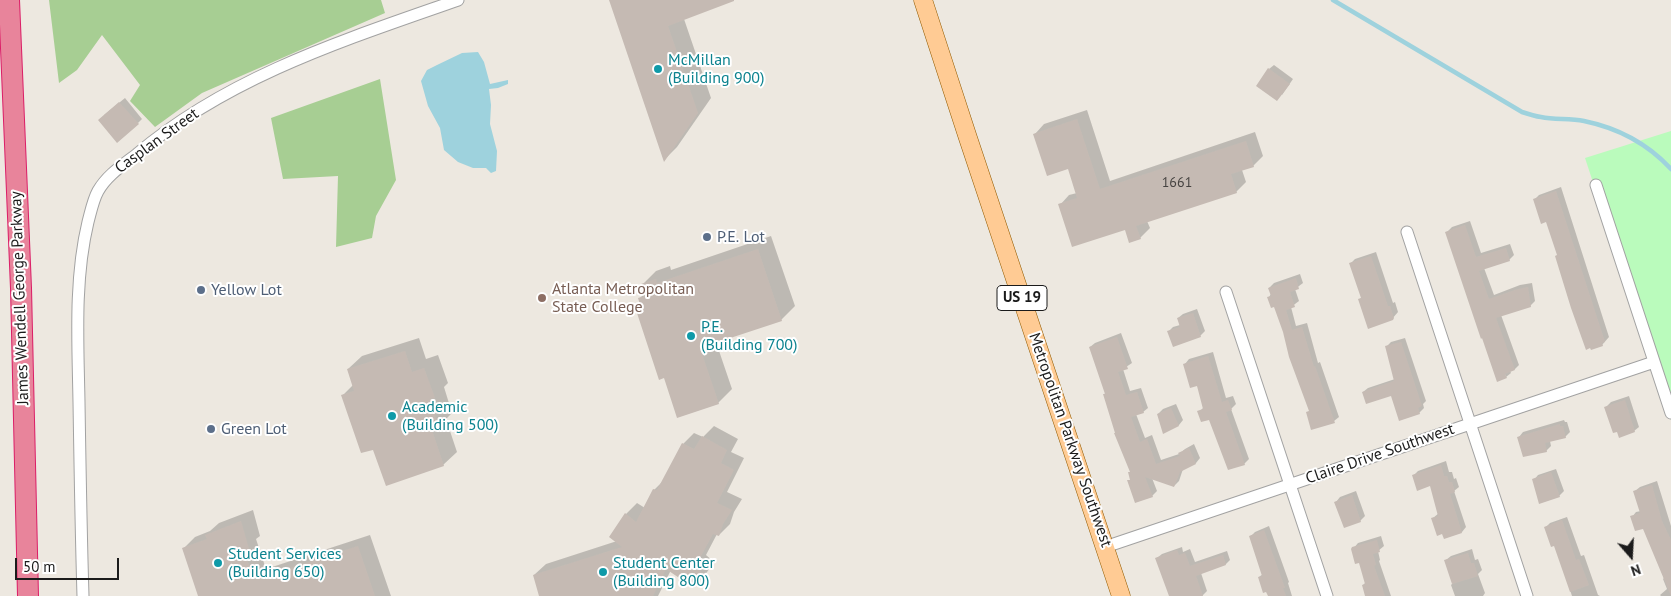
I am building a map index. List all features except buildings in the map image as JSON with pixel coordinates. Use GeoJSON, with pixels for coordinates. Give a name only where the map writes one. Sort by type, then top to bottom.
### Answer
{"type":"FeatureCollection","features":[{"type":"Feature","properties":{"kind":"highway","name":"James Wendell George Parkway"},"geometry":{"type":"LineString","coordinates":[[9,0],[21,288],[28,596]]}},
{"type":"Feature","properties":{"kind":"main road","name":"Metropolitan Parkway Southwest"},"geometry":{"type":"LineString","coordinates":[[924,0],[971,147],[1122,596]]}},
{"type":"Feature","properties":{"kind":"street","name":"Casplan Street"},"geometry":{"type":"LineString","coordinates":[[83,596],[78,359],[79,283],[86,231],[95,197],[100,188],[110,176],[146,145],[199,109],[237,88],[328,46],[458,0]]}},
{"type":"Feature","properties":{"kind":"street"},"geometry":{"type":"LineString","coordinates":[[1596,184],[1671,413]]}},
{"type":"Feature","properties":{"kind":"street"},"geometry":{"type":"LineString","coordinates":[[1407,232],[1527,596]]}},
{"type":"Feature","properties":{"kind":"street"},"geometry":{"type":"LineString","coordinates":[[1226,292],[1327,596]]}},
{"type":"Feature","properties":{"kind":"street","name":"Claire Drive Southwest"},"geometry":{"type":"LineString","coordinates":[[1105,547],[1654,362]]}},
{"type":"Feature","properties":{"kind":"green space"},"geometry":{"type":"Polygon","coordinates":[[[49,0],[381,0],[385,13],[202,93],[155,127],[130,101],[140,85],[102,35],[77,70],[59,83],[49,0]]]}},
{"type":"Feature","properties":{"kind":"green space"},"geometry":{"type":"Polygon","coordinates":[[[380,79],[396,180],[376,216],[372,238],[336,247],[338,176],[283,179],[271,118],[380,79]]]}},
{"type":"Feature","properties":{"kind":"green space"},"geometry":{"type":"Polygon","coordinates":[[[1671,131],[1671,420],[1585,158],[1671,131]]]}},
{"type":"Feature","properties":{"kind":"water"},"geometry":{"type":"Polygon","coordinates":[[[478,52],[484,62],[490,84],[508,80],[508,84],[489,89],[491,105],[490,124],[497,151],[496,171],[491,173],[486,168],[473,168],[458,162],[444,150],[440,128],[428,106],[421,81],[427,70],[462,53],[478,52]]]}},
{"type":"Feature","properties":{"kind":"waterway"},"geometry":{"type":"LineString","coordinates":[[1333,0],[1522,112],[1546,118],[1584,121],[1620,132],[1642,144],[1671,169]]}},
{"type":"Feature","properties":{"kind":"place","name":"McMillan (Building 900)"},"geometry":{"type":"Point","coordinates":[658,69]}},
{"type":"Feature","properties":{"kind":"place","name":"P.E. Lot"},"geometry":{"type":"Point","coordinates":[707,237]}},
{"type":"Feature","properties":{"kind":"place","name":"Yellow Lot"},"geometry":{"type":"Point","coordinates":[201,290]}},
{"type":"Feature","properties":{"kind":"place","name":"Atlanta Metropolitan State College"},"geometry":{"type":"Point","coordinates":[542,298]}},
{"type":"Feature","properties":{"kind":"place","name":"P.E. (Building 700)"},"geometry":{"type":"Point","coordinates":[691,336]}},
{"type":"Feature","properties":{"kind":"place","name":"Academic (Building 500)"},"geometry":{"type":"Point","coordinates":[392,416]}},
{"type":"Feature","properties":{"kind":"place","name":"Green Lot"},"geometry":{"type":"Point","coordinates":[211,429]}},
{"type":"Feature","properties":{"kind":"place","name":"Student Services (Building 650)"},"geometry":{"type":"Point","coordinates":[218,563]}},
{"type":"Feature","properties":{"kind":"place","name":"Student Center (Building 800)"},"geometry":{"type":"Point","coordinates":[603,572]}}]}
